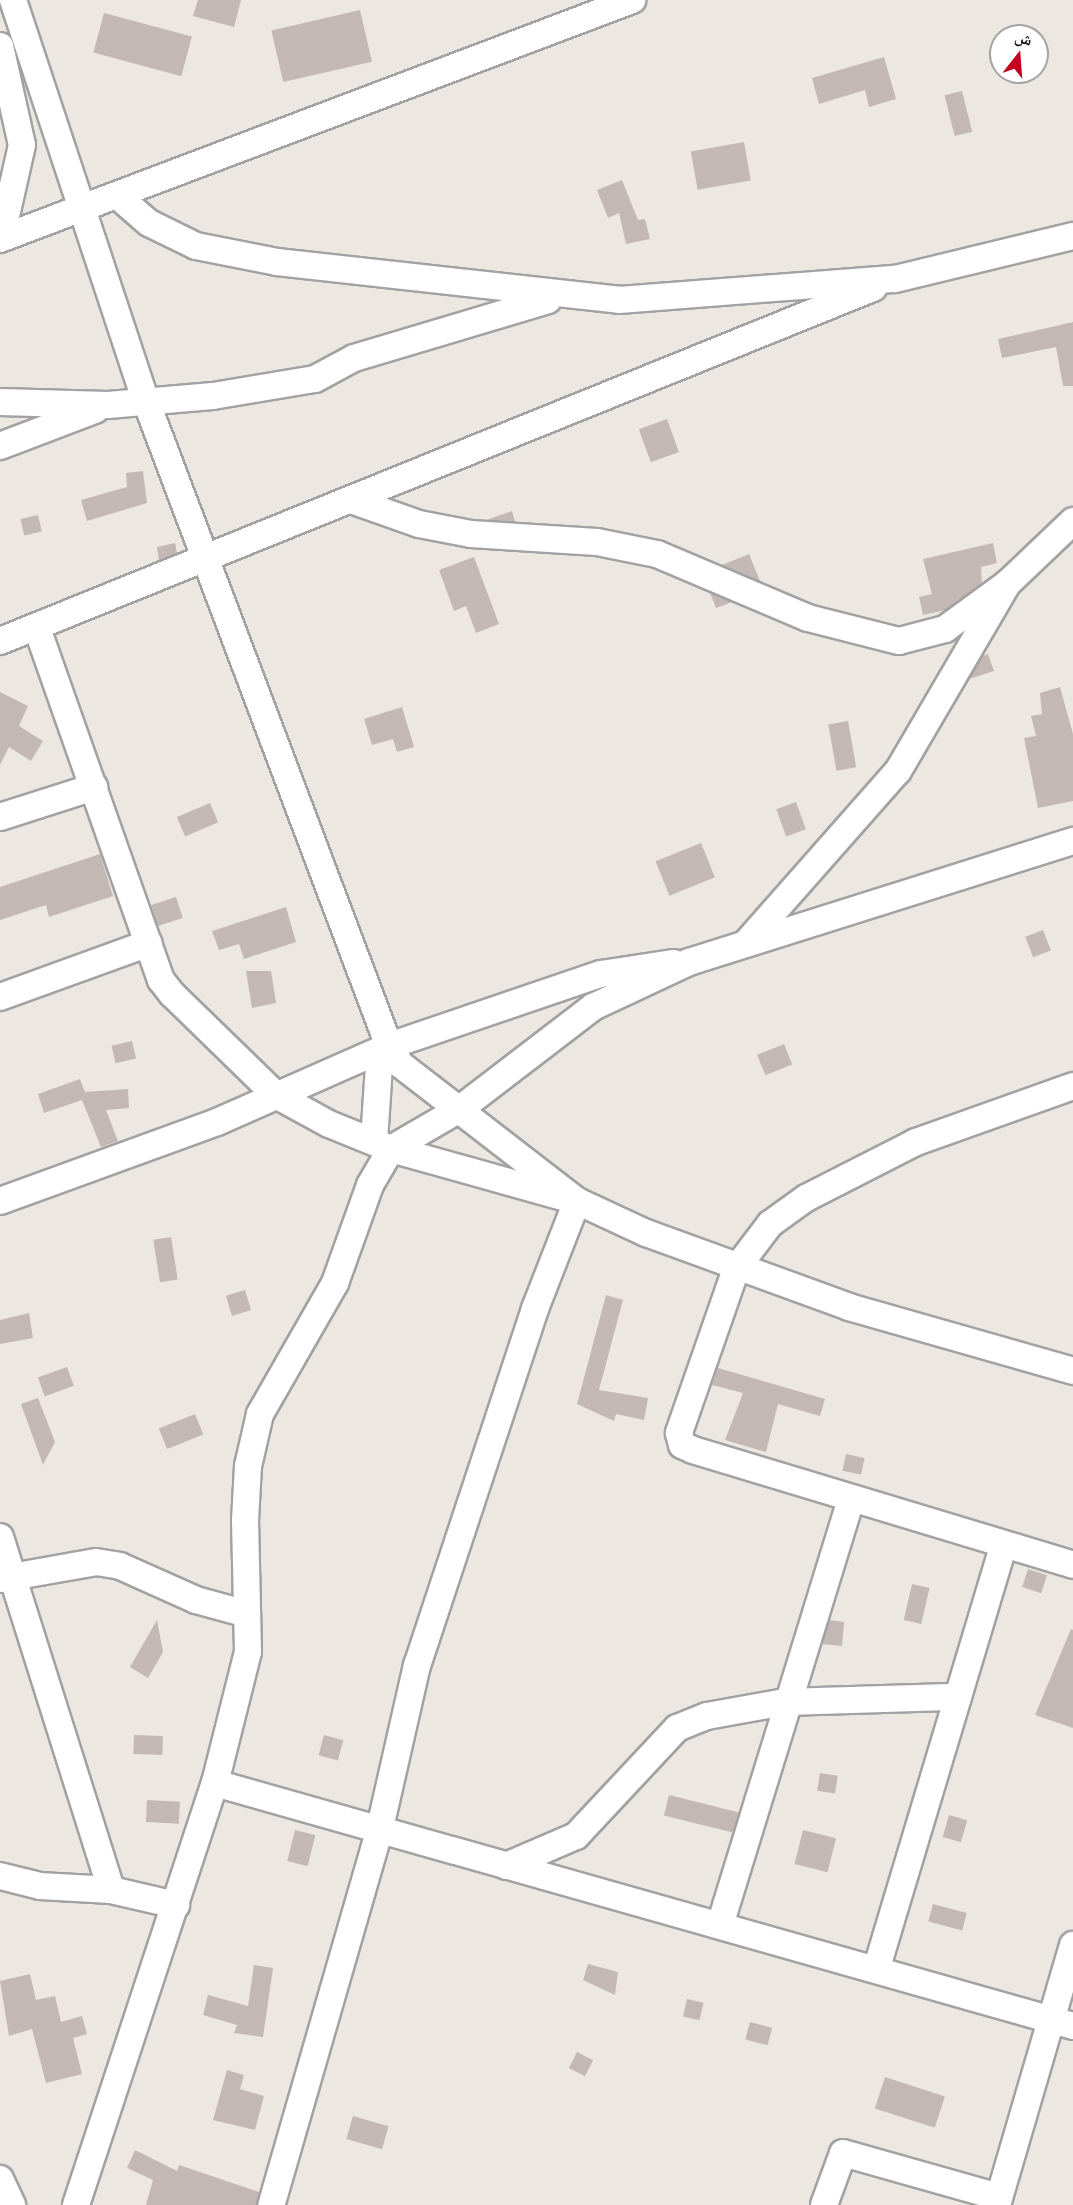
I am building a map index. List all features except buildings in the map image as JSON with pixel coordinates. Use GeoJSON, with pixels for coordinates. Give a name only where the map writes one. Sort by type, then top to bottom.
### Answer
{"type":"FeatureCollection","features":[{"type":"Feature","properties":{"kind":"street"},"geometry":{"type":"LineString","coordinates":[[13,0],[85,208],[146,401],[207,559],[385,1048],[382,1145],[370,1185],[335,1283],[260,1414],[248,1466],[248,1652],[215,1783],[76,2205]]}},
{"type":"Feature","properties":{"kind":"street"},"geometry":{"type":"LineString","coordinates":[[0,239],[85,208],[120,198],[632,0]]}},
{"type":"Feature","properties":{"kind":"street"},"geometry":{"type":"LineString","coordinates":[[0,46],[22,145],[0,239]]}},
{"type":"Feature","properties":{"kind":"street"},"geometry":{"type":"LineString","coordinates":[[120,198],[149,223],[195,246],[277,262],[561,297],[619,300],[895,279]]}},
{"type":"Feature","properties":{"kind":"street"},"geometry":{"type":"LineString","coordinates":[[0,641],[37,628],[895,279],[1073,236]]}},
{"type":"Feature","properties":{"kind":"street"},"geometry":{"type":"LineString","coordinates":[[0,402],[108,405],[315,379],[416,338],[561,297]]}},
{"type":"Feature","properties":{"kind":"street"},"geometry":{"type":"LineString","coordinates":[[0,446],[108,405]]}},
{"type":"Feature","properties":{"kind":"street"},"geometry":{"type":"LineString","coordinates":[[351,500],[419,524],[471,534],[597,542],[657,554],[807,618],[899,641],[945,629],[1008,583],[1073,521]]}},
{"type":"Feature","properties":{"kind":"street"},"geometry":{"type":"LineString","coordinates":[[747,942],[898,771],[1008,583]]}},
{"type":"Feature","properties":{"kind":"street"},"geometry":{"type":"LineString","coordinates":[[37,628],[149,943],[172,994],[276,1095],[382,1145],[578,1201],[736,1269],[1073,1371]]}},
{"type":"Feature","properties":{"kind":"street"},"geometry":{"type":"LineString","coordinates":[[0,817],[94,787]]}},
{"type":"Feature","properties":{"kind":"street"},"geometry":{"type":"LineString","coordinates":[[382,1145],[460,1109],[593,1007],[689,962],[1073,841]]}},
{"type":"Feature","properties":{"kind":"street"},"geometry":{"type":"LineString","coordinates":[[0,997],[149,943]]}},
{"type":"Feature","properties":{"kind":"street"},"geometry":{"type":"LineString","coordinates":[[0,1201],[276,1095],[385,1048],[601,974],[689,962]]}},
{"type":"Feature","properties":{"kind":"street"},"geometry":{"type":"LineString","coordinates":[[385,1048],[401,1065],[578,1201]]}},
{"type":"Feature","properties":{"kind":"street"},"geometry":{"type":"LineString","coordinates":[[1073,1086],[916,1142],[826,1187],[770,1224],[736,1269],[679,1433],[682,1445],[1003,1547],[1073,1565]]}},
{"type":"Feature","properties":{"kind":"street"},"geometry":{"type":"LineString","coordinates":[[272,2205],[380,1832],[417,1665],[535,1309],[578,1201]]}},
{"type":"Feature","properties":{"kind":"street"},"geometry":{"type":"LineString","coordinates":[[721,1922],[785,1702],[851,1499]]}},
{"type":"Feature","properties":{"kind":"street"},"geometry":{"type":"LineString","coordinates":[[0,1537],[7,1578],[111,1890]]}},
{"type":"Feature","properties":{"kind":"street"},"geometry":{"type":"LineString","coordinates":[[877,1966],[1003,1547]]}},
{"type":"Feature","properties":{"kind":"street"},"geometry":{"type":"LineString","coordinates":[[7,1578],[96,1562],[120,1566],[196,1600],[247,1614]]}},
{"type":"Feature","properties":{"kind":"street"},"geometry":{"type":"LineString","coordinates":[[506,1866],[576,1836],[677,1728],[707,1716],[785,1702],[958,1696]]}},
{"type":"Feature","properties":{"kind":"street"},"geometry":{"type":"LineString","coordinates":[[215,1783],[380,1832],[721,1922],[877,1966],[1063,2023]]}},
{"type":"Feature","properties":{"kind":"street"},"geometry":{"type":"LineString","coordinates":[[0,1876],[40,1886],[111,1890],[176,1905]]}},
{"type":"Feature","properties":{"kind":"street"},"geometry":{"type":"LineString","coordinates":[[824,2205],[843,2153],[998,2201],[1063,2023],[1073,1945]]}},
{"type":"Feature","properties":{"kind":"street"},"geometry":{"type":"LineString","coordinates":[[0,2179],[12,2205]]}}]}
